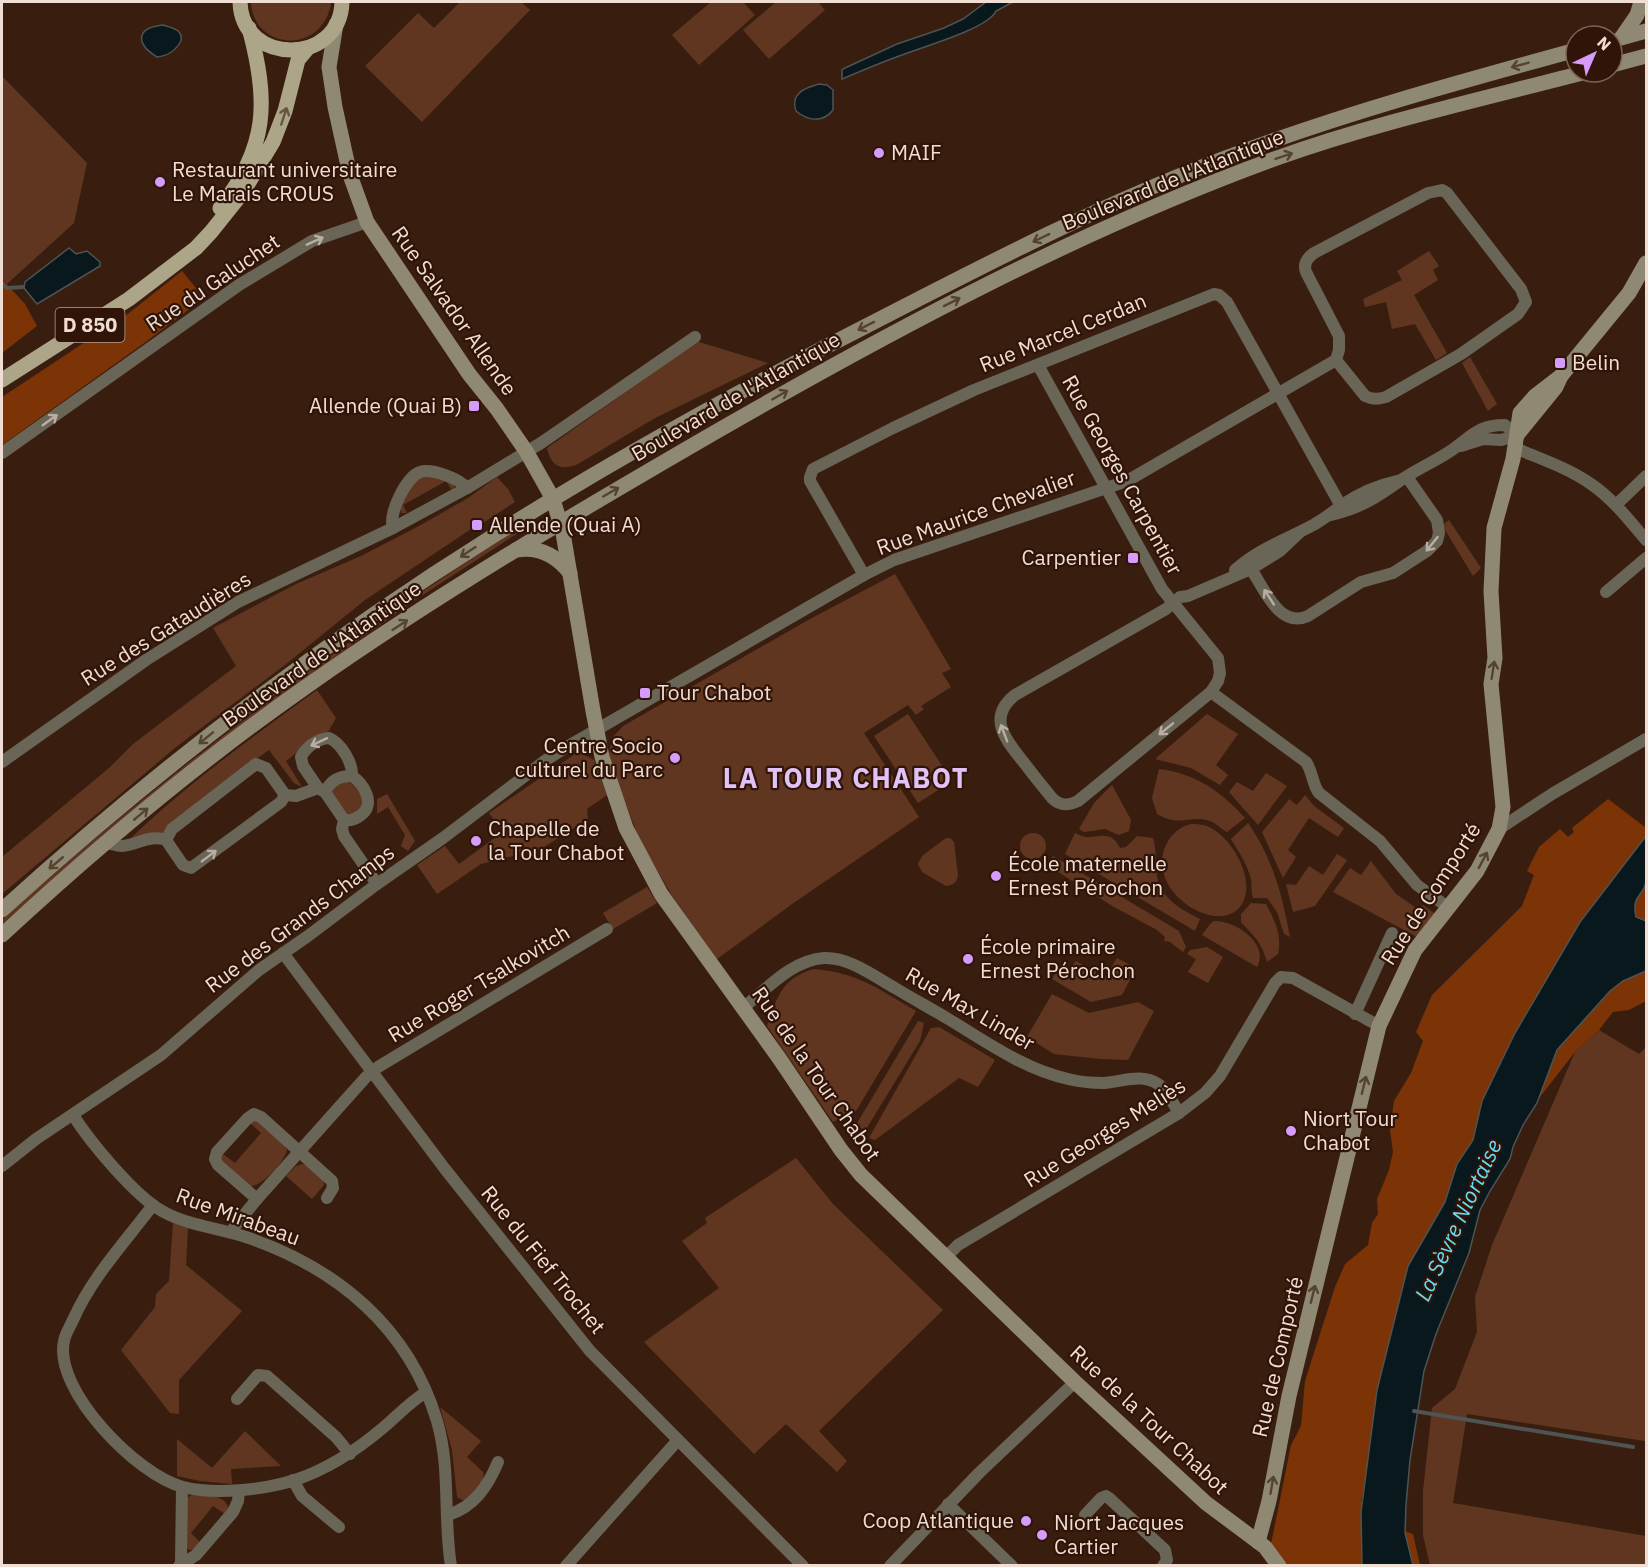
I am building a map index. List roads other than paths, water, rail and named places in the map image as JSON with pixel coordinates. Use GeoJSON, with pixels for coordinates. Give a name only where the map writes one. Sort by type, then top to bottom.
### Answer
{"type":"FeatureCollection","features":[{"type":"Feature","properties":{"kind":"main road"},"geometry":{"type":"LineString","coordinates":[[238,3],[249,28],[262,42],[280,50],[289,51],[311,47],[327,36],[336,24],[342,2]]}},
{"type":"Feature","properties":{"kind":"main road"},"geometry":{"type":"LineString","coordinates":[[1624,31],[1637,15],[1641,2]]}},
{"type":"Feature","properties":{"kind":"main road","name":"Rue Salvador Allende"},"geometry":{"type":"LineString","coordinates":[[336,24],[329,67],[341,141],[350,176],[367,222],[469,374],[497,409],[526,452],[553,499]]}},
{"type":"Feature","properties":{"kind":"main road","name":"D 850"},"geometry":{"type":"LineString","coordinates":[[174,264],[223,204],[255,147],[262,116],[263,98],[262,82],[249,28]]}},
{"type":"Feature","properties":{"kind":"main road"},"geometry":{"type":"LineString","coordinates":[[1624,37],[1647,31]]}},
{"type":"Feature","properties":{"kind":"main road","name":"Rue Salvador Allende"},"geometry":{"type":"LineString","coordinates":[[311,47],[329,67]]}},
{"type":"Feature","properties":{"kind":"main road","name":"D 850"},"geometry":{"type":"LineString","coordinates":[[2,380],[129,299],[196,248],[212,232],[237,201],[258,168],[281,123],[298,60],[311,47]]}},
{"type":"Feature","properties":{"kind":"main road","name":"Boulevard de l'Atlantique"},"geometry":{"type":"LineString","coordinates":[[2,910],[138,793],[250,704],[400,597],[553,499],[775,372],[990,262],[1107,207],[1224,158],[1345,116],[1442,86],[1564,53]]}},
{"type":"Feature","properties":{"kind":"main road"},"geometry":{"type":"LineString","coordinates":[[1624,62],[1647,56]]}},
{"type":"Feature","properties":{"kind":"main road"},"geometry":{"type":"LineString","coordinates":[[1624,65],[1647,68]]}},
{"type":"Feature","properties":{"kind":"main road","name":"Boulevard de l'Atlantique"},"geometry":{"type":"LineString","coordinates":[[2,935],[168,792],[272,711],[348,658],[561,522],[791,388],[1038,259],[1136,214],[1253,167],[1352,134],[1564,78]]}},
{"type":"Feature","properties":{"kind":"main road","name":"Rue de Comporté"},"geometry":{"type":"LineString","coordinates":[[1258,1542],[1269,1501],[1289,1396],[1378,1026],[1415,951],[1476,871],[1499,829],[1503,807],[1491,684],[1495,658],[1491,591],[1494,528],[1516,442],[1556,387],[1561,376],[1629,294],[1647,263]]}},
{"type":"Feature","properties":{"kind":"main road","name":"Rue de la Tour Chabot"},"geometry":{"type":"LineString","coordinates":[[553,499],[561,522],[597,731],[614,795],[626,828],[661,894],[744,1007],[840,1150],[891,1206],[1075,1382],[1206,1503],[1258,1542],[1273,1556],[1279,1566]]}},
{"type":"Feature","properties":{"kind":"main road"},"geometry":{"type":"LineString","coordinates":[[516,550],[536,549],[551,554],[562,562],[570,573]]}},
{"type":"Feature","properties":{"kind":"street"},"geometry":{"type":"LineString","coordinates":[[1442,190],[1447,193],[1521,289],[1526,302],[1523,308],[1518,314],[1461,354],[1386,397],[1371,399],[1365,396],[1336,360],[1339,336],[1306,273],[1304,268],[1307,260],[1314,253],[1428,193],[1442,190]]}},
{"type":"Feature","properties":{"kind":"street","name":"Rue du Galuchet"},"geometry":{"type":"LineString","coordinates":[[2,453],[239,285],[312,241],[367,222]]}},
{"type":"Feature","properties":{"kind":"street","name":"Rue Marcel Cerdan"},"geometry":{"type":"LineString","coordinates":[[864,575],[810,481],[813,470],[892,428],[974,390],[1210,295],[1219,295],[1227,302],[1341,506]]}},
{"type":"Feature","properties":{"kind":"street","name":"Rue des Gataudières"},"geometry":{"type":"LineString","coordinates":[[2,762],[146,660],[238,602],[393,528],[467,488],[526,452],[695,337]]}},
{"type":"Feature","properties":{"kind":"street","name":"Rue Maurice Chevalier"},"geometry":{"type":"LineString","coordinates":[[597,731],[864,575],[911,553],[1127,481],[1336,360]]}},
{"type":"Feature","properties":{"kind":"street","name":"Rue Georges Carpentier"},"geometry":{"type":"LineString","coordinates":[[1038,364],[1162,589],[1218,658],[1220,673],[1211,692]]}},
{"type":"Feature","properties":{"kind":"street"},"geometry":{"type":"LineString","coordinates":[[1331,515],[1369,502],[1453,449],[1468,435],[1497,425],[1505,425],[1516,442],[1593,485],[1616,505],[1647,540]]}},
{"type":"Feature","properties":{"kind":"street"},"geometry":{"type":"LineString","coordinates":[[393,528],[391,523],[395,507],[410,479],[417,473],[426,471],[456,479],[467,488]]}},
{"type":"Feature","properties":{"kind":"street"},"geometry":{"type":"LineString","coordinates":[[1616,505],[1647,476]]}},
{"type":"Feature","properties":{"kind":"street"},"geometry":{"type":"LineString","coordinates":[[1228,578],[1264,549],[1299,533],[1374,488],[1404,478]]}},
{"type":"Feature","properties":{"kind":"street"},"geometry":{"type":"LineString","coordinates":[[1251,568],[1278,609],[1286,616],[1299,619],[1308,616],[1361,582],[1393,573],[1433,546],[1439,533],[1437,520],[1404,478]]}},
{"type":"Feature","properties":{"kind":"street"},"geometry":{"type":"LineString","coordinates":[[1299,533],[1280,551],[1251,568],[1188,596],[1180,597],[1166,609],[1015,695],[1004,705],[1000,720],[1003,733],[1052,798],[1065,805],[1078,801],[1211,692],[1306,762],[1311,768],[1319,793],[1380,841],[1417,885],[1449,908]]}},
{"type":"Feature","properties":{"kind":"street"},"geometry":{"type":"LineString","coordinates":[[1606,592],[1647,558]]}},
{"type":"Feature","properties":{"kind":"street","name":"Rue des Grands Champs"},"geometry":{"type":"LineString","coordinates":[[2,1166],[161,1055],[247,979],[443,838],[546,760],[597,731]]}},
{"type":"Feature","properties":{"kind":"street"},"geometry":{"type":"LineString","coordinates":[[344,820],[358,818],[368,808],[369,798],[352,776],[350,762],[336,741],[324,738],[305,750],[301,757],[303,766],[344,820],[342,829],[344,836],[377,884]]}},
{"type":"Feature","properties":{"kind":"street"},"geometry":{"type":"LineString","coordinates":[[1499,829],[1552,794],[1647,739]]}},
{"type":"Feature","properties":{"kind":"street"},"geometry":{"type":"LineString","coordinates":[[166,840],[172,830],[256,764],[266,768],[285,795]]}},
{"type":"Feature","properties":{"kind":"street"},"geometry":{"type":"LineString","coordinates":[[285,795],[297,796],[322,790],[338,778],[352,776]]}},
{"type":"Feature","properties":{"kind":"street"},"geometry":{"type":"LineString","coordinates":[[107,843],[123,846],[157,837],[166,840],[183,865],[191,868],[281,802],[285,795]]}},
{"type":"Feature","properties":{"kind":"street","name":"Rue Roger Tsalkovitch"},"geometry":{"type":"LineString","coordinates":[[232,1232],[257,1199],[372,1072],[607,930]]}},
{"type":"Feature","properties":{"kind":"street"},"geometry":{"type":"LineString","coordinates":[[1378,1026],[1355,1014],[1392,933]]}},
{"type":"Feature","properties":{"kind":"street","name":"Rue du Fief Trochet"},"geometry":{"type":"LineString","coordinates":[[283,953],[445,1169],[591,1351],[804,1566]]}},
{"type":"Feature","properties":{"kind":"street","name":"Rue Max Linder"},"geometry":{"type":"LineString","coordinates":[[744,1007],[789,970],[801,964],[823,958],[847,962],[1022,1063],[1057,1077],[1088,1082],[1102,1083],[1138,1078],[1150,1080],[1165,1090],[1179,1113]]}},
{"type":"Feature","properties":{"kind":"street","name":"Rue Georges Meliès"},"geometry":{"type":"LineString","coordinates":[[946,1257],[958,1245],[1179,1113],[1205,1093],[1220,1076],[1275,983],[1281,977],[1293,978],[1355,1014]]}},
{"type":"Feature","properties":{"kind":"street"},"geometry":{"type":"LineString","coordinates":[[257,1199],[218,1165],[215,1159],[218,1152],[254,1114],[261,1117],[332,1181],[333,1188],[327,1197]]}},
{"type":"Feature","properties":{"kind":"street","name":"Rue Mirabeau"},"geometry":{"type":"LineString","coordinates":[[73,1115],[130,1184],[153,1205],[175,1217],[232,1232],[281,1250],[307,1263],[344,1287],[363,1303],[394,1338],[407,1356],[426,1392],[437,1421],[446,1459],[451,1566]]}},
{"type":"Feature","properties":{"kind":"street"},"geometry":{"type":"LineString","coordinates":[[153,1205],[97,1278],[64,1339],[62,1354],[70,1382],[101,1427],[114,1442],[148,1469],[182,1487],[221,1492],[239,1491],[293,1480],[350,1454],[426,1392]]}},
{"type":"Feature","properties":{"kind":"street"},"geometry":{"type":"LineString","coordinates":[[237,1399],[258,1376],[267,1376],[336,1437],[350,1454]]}},
{"type":"Feature","properties":{"kind":"street"},"geometry":{"type":"LineString","coordinates":[[890,1566],[948,1504],[1075,1382]]}},
{"type":"Feature","properties":{"kind":"street"},"geometry":{"type":"LineString","coordinates":[[566,1566],[678,1440]]}},
{"type":"Feature","properties":{"kind":"street"},"geometry":{"type":"LineString","coordinates":[[448,1515],[471,1504],[490,1481],[498,1462]]}},
{"type":"Feature","properties":{"kind":"street"},"geometry":{"type":"LineString","coordinates":[[293,1480],[302,1496],[339,1527]]}},
{"type":"Feature","properties":{"kind":"street"},"geometry":{"type":"LineString","coordinates":[[180,1564],[182,1487]]}},
{"type":"Feature","properties":{"kind":"street"},"geometry":{"type":"LineString","coordinates":[[180,1564],[196,1555],[233,1512],[239,1491]]}},
{"type":"Feature","properties":{"kind":"street"},"geometry":{"type":"LineString","coordinates":[[1085,1515],[1101,1498],[1106,1496],[1165,1550],[1167,1555],[1163,1566]]}},
{"type":"Feature","properties":{"kind":"street"},"geometry":{"type":"LineString","coordinates":[[948,1504],[1012,1566]]}},
{"type":"Feature","properties":{"kind":"water"},"geometry":{"type":"Polygon","coordinates":[[[986,2],[1013,2],[967,31],[842,79],[842,70],[845,68],[897,44],[944,28],[963,19],[986,2]]]}},
{"type":"Feature","properties":{"kind":"water"},"geometry":{"type":"Polygon","coordinates":[[[163,25],[179,31],[181,41],[171,52],[157,57],[145,47],[142,37],[147,29],[163,25]]]}},
{"type":"Feature","properties":{"kind":"water"},"geometry":{"type":"Polygon","coordinates":[[[819,84],[827,85],[833,90],[833,110],[820,119],[810,119],[796,111],[795,100],[804,90],[819,84]]]}},
{"type":"Feature","properties":{"kind":"water"},"geometry":{"type":"Polygon","coordinates":[[[69,248],[76,254],[87,251],[100,262],[100,266],[37,304],[24,288],[25,282],[69,248]]]}},
{"type":"Feature","properties":{"kind":"water","name":"La Sèvre Niortaise"},"geometry":{"type":"Polygon","coordinates":[[[1646,836],[1646,881],[1636,900],[1635,910],[1636,917],[1646,921],[1646,971],[1623,981],[1610,991],[1557,1050],[1537,1103],[1523,1125],[1510,1159],[1480,1210],[1469,1253],[1436,1334],[1424,1371],[1410,1460],[1406,1505],[1405,1533],[1413,1565],[1362,1565],[1361,1512],[1377,1390],[1408,1266],[1445,1202],[1457,1164],[1473,1140],[1482,1101],[1515,1033],[1580,922],[1646,836]]]}},
{"type":"Feature","properties":{"kind":"waterway"},"geometry":{"type":"LineString","coordinates":[[2,284],[7,288],[23,287]]}},
{"type":"Feature","properties":{"kind":"waterway"},"geometry":{"type":"LineString","coordinates":[[1414,1411],[1633,1447]]}},
{"type":"Feature","properties":{"kind":"place","name":"MAIF"},"geometry":{"type":"Point","coordinates":[879,153]}},
{"type":"Feature","properties":{"kind":"place","name":"Restaurant universitaire Le Marais CROUS"},"geometry":{"type":"Point","coordinates":[160,182]}},
{"type":"Feature","properties":{"kind":"place","name":"Belin"},"geometry":{"type":"Point","coordinates":[1560,363]}},
{"type":"Feature","properties":{"kind":"place","name":"Allende (Quai B)"},"geometry":{"type":"Point","coordinates":[474,406]}},
{"type":"Feature","properties":{"kind":"place","name":"Allende (Quai A)"},"geometry":{"type":"Point","coordinates":[477,525]}},
{"type":"Feature","properties":{"kind":"place","name":"Carpentier"},"geometry":{"type":"Point","coordinates":[1133,558]}},
{"type":"Feature","properties":{"kind":"place","name":"Tour Chabot"},"geometry":{"type":"Point","coordinates":[645,693]}},
{"type":"Feature","properties":{"kind":"place","name":"Centre Socio culturel du Parc"},"geometry":{"type":"Point","coordinates":[675,758]}},
{"type":"Feature","properties":{"kind":"place","name":"Chapelle de la Tour Chabot"},"geometry":{"type":"Point","coordinates":[476,841]}},
{"type":"Feature","properties":{"kind":"place","name":"École maternelle Ernest Pérochon"},"geometry":{"type":"Point","coordinates":[996,876]}},
{"type":"Feature","properties":{"kind":"place","name":"École primaire Ernest Pérochon"},"geometry":{"type":"Point","coordinates":[968,959]}},
{"type":"Feature","properties":{"kind":"place","name":"Niort Tour Chabot"},"geometry":{"type":"Point","coordinates":[1291,1131]}},
{"type":"Feature","properties":{"kind":"place","name":"Coop Atlantique"},"geometry":{"type":"Point","coordinates":[1026,1521]}},
{"type":"Feature","properties":{"kind":"place","name":"Niort Jacques Cartier"},"geometry":{"type":"Point","coordinates":[1042,1535]}},
{"type":"Feature","properties":{"kind":"district","name":"LA TOUR CHABOT"},"geometry":{"type":"Point","coordinates":[846,779]}}]}
